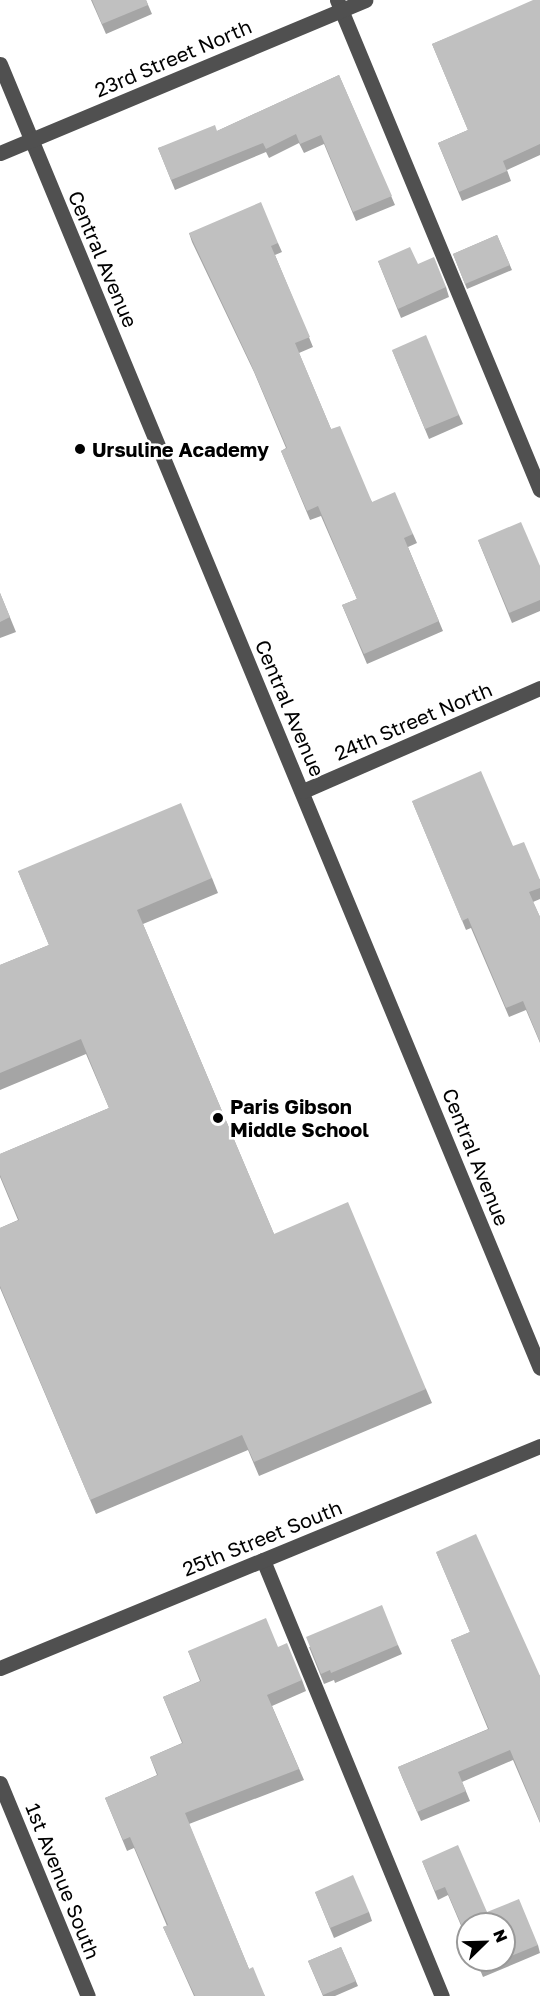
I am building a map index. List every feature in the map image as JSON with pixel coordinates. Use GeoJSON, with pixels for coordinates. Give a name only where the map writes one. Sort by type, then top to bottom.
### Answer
{"type":"FeatureCollection","features":[{"type":"Feature","properties":{"kind":"street","name":"23rd Street North"},"geometry":{"type":"LineString","coordinates":[[0,153],[339,5],[365,0]]}},
{"type":"Feature","properties":{"kind":"street"},"geometry":{"type":"LineString","coordinates":[[339,5],[540,490]]}},
{"type":"Feature","properties":{"kind":"street","name":"Central Avenue"},"geometry":{"type":"LineString","coordinates":[[0,64],[540,1368]]}},
{"type":"Feature","properties":{"kind":"street","name":"24th Street North"},"geometry":{"type":"LineString","coordinates":[[303,791],[540,688]]}},
{"type":"Feature","properties":{"kind":"street","name":"25th Street South"},"geometry":{"type":"LineString","coordinates":[[0,1668],[540,1446]]}},
{"type":"Feature","properties":{"kind":"street"},"geometry":{"type":"LineString","coordinates":[[263,1560],[442,1996]]}},
{"type":"Feature","properties":{"kind":"street","name":"1st Avenue South"},"geometry":{"type":"LineString","coordinates":[[0,1783],[88,1996]]}},
{"type":"Feature","properties":{"kind":"building"},"geometry":{"type":"Polygon","coordinates":[[[92,0],[146,0],[148,5],[102,24],[92,0]]]}},
{"type":"Feature","properties":{"kind":"building"},"geometry":{"type":"Polygon","coordinates":[[[533,0],[540,0],[540,144],[503,161],[507,171],[459,192],[438,143],[468,130],[432,44],[533,0]]]}},
{"type":"Feature","properties":{"kind":"building"},"geometry":{"type":"Polygon","coordinates":[[[339,75],[392,196],[353,212],[321,135],[300,144],[296,134],[266,149],[263,143],[171,180],[158,148],[215,125],[217,131],[339,75]]]}},
{"type":"Feature","properties":{"kind":"building"},"geometry":{"type":"Polygon","coordinates":[[[261,202],[278,243],[271,246],[310,337],[295,343],[331,429],[340,426],[372,502],[395,492],[413,534],[404,538],[439,621],[364,654],[342,605],[357,599],[318,506],[307,511],[281,451],[287,448],[250,362],[189,233],[261,202]]]}},
{"type":"Feature","properties":{"kind":"building"},"geometry":{"type":"Polygon","coordinates":[[[497,235],[510,265],[465,284],[453,254],[497,235]]]}},
{"type":"Feature","properties":{"kind":"building"},"geometry":{"type":"Polygon","coordinates":[[[410,247],[418,264],[434,257],[446,287],[398,309],[378,261],[410,247]]]}},
{"type":"Feature","properties":{"kind":"building"},"geometry":{"type":"Polygon","coordinates":[[[426,335],[459,415],[425,429],[392,350],[426,335]]]}},
{"type":"Feature","properties":{"kind":"building"},"geometry":{"type":"Polygon","coordinates":[[[521,522],[540,566],[540,600],[509,613],[478,540],[521,522]]]}},
{"type":"Feature","properties":{"kind":"building"},"geometry":{"type":"Polygon","coordinates":[[[0,593],[10,617],[0,622],[0,593]]]}},
{"type":"Feature","properties":{"kind":"building"},"geometry":{"type":"Polygon","coordinates":[[[481,771],[513,846],[524,842],[540,880],[540,888],[529,892],[540,917],[540,1042],[523,1001],[506,1008],[468,918],[462,921],[412,801],[481,771]]]}},
{"type":"Feature","properties":{"kind":"building"},"geometry":{"type":"Polygon","coordinates":[[[181,803],[212,878],[137,910],[274,1234],[348,1202],[426,1389],[254,1462],[242,1435],[90,1500],[0,1286],[0,1228],[19,1220],[0,1175],[0,1154],[109,1108],[81,1039],[0,1073],[0,965],[49,945],[18,871],[181,803]]]}},
{"type":"Feature","properties":{"kind":"building"},"geometry":{"type":"Polygon","coordinates":[[[476,1534],[540,1676],[540,1822],[510,1750],[458,1772],[466,1791],[417,1812],[398,1767],[489,1729],[451,1640],[470,1632],[436,1552],[476,1534]]]}},
{"type":"Feature","properties":{"kind":"building"},"geometry":{"type":"Polygon","coordinates":[[[382,1605],[398,1645],[331,1673],[330,1670],[321,1674],[306,1637],[382,1605]]]}},
{"type":"Feature","properties":{"kind":"building"},"geometry":{"type":"Polygon","coordinates":[[[266,1618],[278,1647],[287,1643],[302,1680],[267,1695],[299,1769],[185,1813],[249,1969],[253,1967],[265,1996],[195,1996],[163,1927],[168,1925],[130,1837],[123,1840],[105,1798],[158,1775],[150,1757],[183,1743],[163,1697],[201,1681],[188,1651],[266,1618]]]}},
{"type":"Feature","properties":{"kind":"building"},"geometry":{"type":"Polygon","coordinates":[[[458,1845],[487,1912],[456,1912],[445,1887],[435,1891],[422,1861],[458,1845]]]}},
{"type":"Feature","properties":{"kind":"building"},"geometry":{"type":"Polygon","coordinates":[[[353,1875],[369,1912],[330,1928],[315,1892],[353,1875]]]}},
{"type":"Feature","properties":{"kind":"building"},"geometry":{"type":"Polygon","coordinates":[[[519,1899],[538,1945],[516,1954],[516,1912],[487,1912],[519,1899]]]}},
{"type":"Feature","properties":{"kind":"building"},"geometry":{"type":"Polygon","coordinates":[[[341,1947],[356,1981],[323,1995],[308,1961],[341,1947]]]}},
{"type":"Feature","properties":{"kind":"place","name":"Ursuline Academy"},"geometry":{"type":"Point","coordinates":[80,449]}},
{"type":"Feature","properties":{"kind":"place","name":"Paris Gibson Middle School"},"geometry":{"type":"Point","coordinates":[218,1118]}}]}
